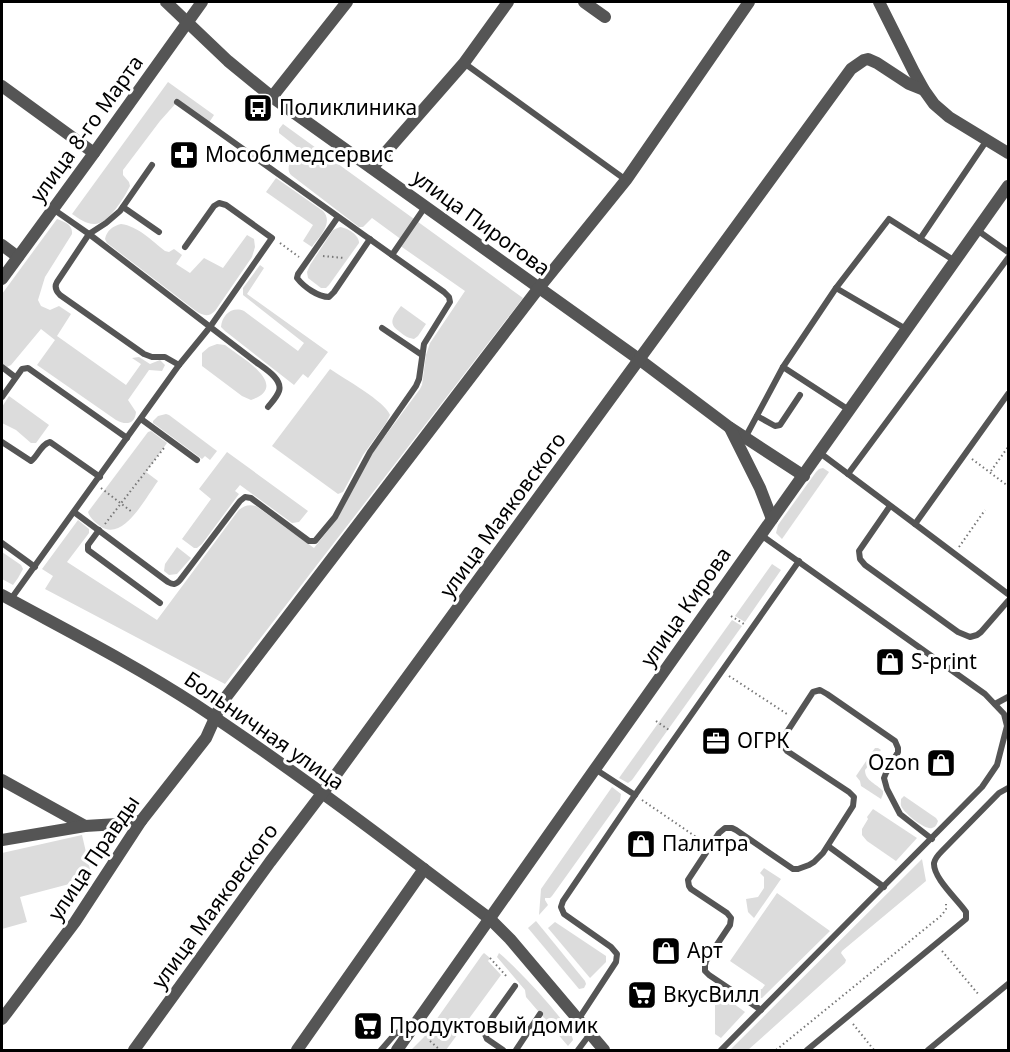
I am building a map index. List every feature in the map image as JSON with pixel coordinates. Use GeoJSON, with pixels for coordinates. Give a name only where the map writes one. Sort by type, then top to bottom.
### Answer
{"type":"FeatureCollection","features":[{"type":"Feature","properties":{"kind":"street","name":"улица Пирогова"},"geometry":{"type":"LineString","coordinates":[[166,2],[228,61],[272,97],[640,360],[729,427],[804,476]]}},
{"type":"Feature","properties":{"kind":"street","name":"улица 8-го Марта"},"geometry":{"type":"LineString","coordinates":[[2,279],[202,2]]}},
{"type":"Feature","properties":{"kind":"street"},"geometry":{"type":"LineString","coordinates":[[272,97],[347,2]]}},
{"type":"Feature","properties":{"kind":"street"},"geometry":{"type":"LineString","coordinates":[[372,168],[464,63],[508,2]]}},
{"type":"Feature","properties":{"kind":"street"},"geometry":{"type":"LineString","coordinates":[[584,2],[605,16]]}},
{"type":"Feature","properties":{"kind":"street","name":"улица Правды"},"geometry":{"type":"LineString","coordinates":[[2,1019],[75,922],[141,821],[206,738],[226,697],[538,289],[626,180],[749,2]]}},
{"type":"Feature","properties":{"kind":"street"},"geometry":{"type":"LineString","coordinates":[[879,2],[924,90],[934,104],[949,117],[1008,153]]}},
{"type":"Feature","properties":{"kind":"street","name":"улица Маяковского"},"geometry":{"type":"LineString","coordinates":[[134,1050],[856,64],[864,60],[872,60],[909,84],[924,90]]}},
{"type":"Feature","properties":{"kind":"street"},"geometry":{"type":"LineString","coordinates":[[2,86],[94,153]]}},
{"type":"Feature","properties":{"kind":"street","name":"улица Кирова"},"geometry":{"type":"LineString","coordinates":[[397,1050],[1008,186]]}},
{"type":"Feature","properties":{"kind":"street"},"geometry":{"type":"LineString","coordinates":[[2,246],[18,257]]}},
{"type":"Feature","properties":{"kind":"street","name":"улица Пирогова"},"geometry":{"type":"LineString","coordinates":[[729,427],[760,488],[772,519]]}},
{"type":"Feature","properties":{"kind":"street","name":"Больничная улица"},"geometry":{"type":"LineString","coordinates":[[6,597],[156,681],[215,718],[322,793],[424,869],[506,933],[604,1050]]}},
{"type":"Feature","properties":{"kind":"street"},"geometry":{"type":"LineString","coordinates":[[2,780],[85,826]]}},
{"type":"Feature","properties":{"kind":"street"},"geometry":{"type":"LineString","coordinates":[[2,840],[85,826],[141,821]]}},
{"type":"Feature","properties":{"kind":"street"},"geometry":{"type":"LineString","coordinates":[[297,1050],[424,869]]}},
{"type":"Feature","properties":{"kind":"lane"},"geometry":{"type":"LineString","coordinates":[[464,63],[626,180]]}},
{"type":"Feature","properties":{"kind":"lane"},"geometry":{"type":"LineString","coordinates":[[74,512],[168,582],[174,584],[178,582],[245,497],[251,498],[309,541],[315,542],[334,517],[370,452],[416,386],[426,339],[448,306],[450,299],[444,292],[177,102]]}},
{"type":"Feature","properties":{"kind":"lane"},"geometry":{"type":"LineString","coordinates":[[920,239],[988,140]]}},
{"type":"Feature","properties":{"kind":"lane"},"geometry":{"type":"LineString","coordinates":[[152,165],[123,207],[111,220],[88,234],[56,284],[56,290],[57,293],[144,354],[152,357],[165,357],[179,365]]}},
{"type":"Feature","properties":{"kind":"lane"},"geometry":{"type":"LineString","coordinates":[[6,597],[34,567],[179,365],[210,327],[272,238],[226,205],[219,203],[214,206],[185,247]]}},
{"type":"Feature","properties":{"kind":"lane"},"geometry":{"type":"LineString","coordinates":[[123,207],[159,232]]}},
{"type":"Feature","properties":{"kind":"lane"},"geometry":{"type":"LineString","coordinates":[[392,255],[425,207]]}},
{"type":"Feature","properties":{"kind":"lane"},"geometry":{"type":"LineString","coordinates":[[53,209],[256,362],[278,382],[279,392],[268,407]]}},
{"type":"Feature","properties":{"kind":"lane"},"geometry":{"type":"LineString","coordinates":[[338,217],[298,274],[297,278],[301,283],[320,296],[329,297],[370,239]]}},
{"type":"Feature","properties":{"kind":"lane"},"geometry":{"type":"LineString","coordinates":[[745,438],[783,367],[836,288],[889,219],[955,261]]}},
{"type":"Feature","properties":{"kind":"lane"},"geometry":{"type":"LineString","coordinates":[[977,230],[1008,252]]}},
{"type":"Feature","properties":{"kind":"lane"},"geometry":{"type":"LineString","coordinates":[[848,474],[1008,258]]}},
{"type":"Feature","properties":{"kind":"lane"},"geometry":{"type":"LineString","coordinates":[[836,288],[907,329]]}},
{"type":"Feature","properties":{"kind":"lane"},"geometry":{"type":"LineString","coordinates":[[382,328],[422,355]]}},
{"type":"Feature","properties":{"kind":"lane"},"geometry":{"type":"LineString","coordinates":[[2,367],[15,377]]}},
{"type":"Feature","properties":{"kind":"lane"},"geometry":{"type":"LineString","coordinates":[[783,367],[850,410]]}},
{"type":"Feature","properties":{"kind":"lane"},"geometry":{"type":"LineString","coordinates":[[2,397],[22,369],[28,368],[127,438]]}},
{"type":"Feature","properties":{"kind":"lane"},"geometry":{"type":"LineString","coordinates":[[757,416],[772,424],[780,425],[800,394]]}},
{"type":"Feature","properties":{"kind":"lane"},"geometry":{"type":"LineString","coordinates":[[915,524],[1008,394]]}},
{"type":"Feature","properties":{"kind":"lane"},"geometry":{"type":"LineString","coordinates":[[141,419],[197,460]]}},
{"type":"Feature","properties":{"kind":"lane"},"geometry":{"type":"LineString","coordinates":[[2,442],[31,461],[45,444],[50,442],[100,477]]}},
{"type":"Feature","properties":{"kind":"lane"},"geometry":{"type":"LineString","coordinates":[[820,453],[1008,594]]}},
{"type":"Feature","properties":{"kind":"lane"},"geometry":{"type":"LineString","coordinates":[[890,506],[859,551],[860,559],[865,565],[958,632],[970,637],[981,632],[1008,601]]}},
{"type":"Feature","properties":{"kind":"lane"},"geometry":{"type":"LineString","coordinates":[[99,531],[88,545],[88,550],[160,603]]}},
{"type":"Feature","properties":{"kind":"lane"},"geometry":{"type":"LineString","coordinates":[[721,1050],[982,787],[998,765],[1007,726],[1004,714],[985,694],[761,535]]}},
{"type":"Feature","properties":{"kind":"lane"},"geometry":{"type":"LineString","coordinates":[[2,543],[34,567]]}},
{"type":"Feature","properties":{"kind":"lane"},"geometry":{"type":"LineString","coordinates":[[578,1020],[616,962],[617,954],[611,947],[564,914],[561,903],[799,561]]}},
{"type":"Feature","properties":{"kind":"lane"},"geometry":{"type":"LineString","coordinates":[[761,1010],[705,970],[706,961],[731,922],[731,918],[694,891],[689,886],[688,880],[725,828],[732,828],[789,867],[798,869],[814,862],[828,846],[853,806],[854,797],[788,751],[782,743],[813,692],[820,690],[827,694],[895,741],[898,752],[884,778],[887,789],[900,814],[932,839]]}},
{"type":"Feature","properties":{"kind":"lane"},"geometry":{"type":"LineString","coordinates":[[995,704],[1008,697]]}},
{"type":"Feature","properties":{"kind":"lane"},"geometry":{"type":"LineString","coordinates":[[595,769],[634,795]]}},
{"type":"Feature","properties":{"kind":"lane"},"geometry":{"type":"LineString","coordinates":[[807,1050],[961,924],[967,915],[937,875],[935,859],[999,793],[1008,788]]}},
{"type":"Feature","properties":{"kind":"lane"},"geometry":{"type":"LineString","coordinates":[[828,846],[884,887]]}},
{"type":"Feature","properties":{"kind":"lane"},"geometry":{"type":"LineString","coordinates":[[928,1050],[1008,984]]}},
{"type":"Feature","properties":{"kind":"lane"},"geometry":{"type":"LineString","coordinates":[[503,1050],[487,1039],[484,1032],[515,986]]}},
{"type":"Feature","properties":{"kind":"lane"},"geometry":{"type":"LineString","coordinates":[[516,1050],[540,1014]]}},
{"type":"Feature","properties":{"kind":"lane"},"geometry":{"type":"LineString","coordinates":[[381,1050],[395,1034],[418,1021]]}},
{"type":"Feature","properties":{"kind":"lane"},"geometry":{"type":"LineString","coordinates":[[578,1050],[590,1034]]}},
{"type":"Feature","properties":{"kind":"path"},"geometry":{"type":"LineString","coordinates":[[272,238],[306,262]]}},
{"type":"Feature","properties":{"kind":"path"},"geometry":{"type":"LineString","coordinates":[[312,254],[356,259]]}},
{"type":"Feature","properties":{"kind":"path"},"geometry":{"type":"LineString","coordinates":[[99,531],[169,440]]}},
{"type":"Feature","properties":{"kind":"path"},"geometry":{"type":"LineString","coordinates":[[990,472],[1008,447]]}},
{"type":"Feature","properties":{"kind":"path"},"geometry":{"type":"LineString","coordinates":[[965,454],[1008,486]]}},
{"type":"Feature","properties":{"kind":"path"},"geometry":{"type":"LineString","coordinates":[[101,488],[132,512]]}},
{"type":"Feature","properties":{"kind":"path"},"geometry":{"type":"LineString","coordinates":[[954,553],[985,510]]}},
{"type":"Feature","properties":{"kind":"path"},"geometry":{"type":"LineString","coordinates":[[731,616],[751,629]]}},
{"type":"Feature","properties":{"kind":"path"},"geometry":{"type":"LineString","coordinates":[[722,671],[795,719]]}},
{"type":"Feature","properties":{"kind":"path"},"geometry":{"type":"LineString","coordinates":[[656,721],[677,735]]}},
{"type":"Feature","properties":{"kind":"path"},"geometry":{"type":"LineString","coordinates":[[634,795],[710,846]]}},
{"type":"Feature","properties":{"kind":"path"},"geometry":{"type":"LineString","coordinates":[[776,1050],[942,915],[946,909],[945,902]]}},
{"type":"Feature","properties":{"kind":"path"},"geometry":{"type":"LineString","coordinates":[[937,944],[986,1003]]}},
{"type":"Feature","properties":{"kind":"path"},"geometry":{"type":"LineString","coordinates":[[490,958],[515,986]]}},
{"type":"Feature","properties":{"kind":"path"},"geometry":{"type":"LineString","coordinates":[[847,1017],[874,1050]]}},
{"type":"Feature","properties":{"kind":"path"},"geometry":{"type":"LineString","coordinates":[[430,1041],[440,1050]]}},
{"type":"Feature","properties":{"kind":"shaded area"},"geometry":{"type":"Polygon","coordinates":[[[168,82],[214,115],[208,124],[177,102],[123,170],[123,175],[130,186],[110,216],[94,224],[85,222],[72,214],[168,82]]]}},
{"type":"Feature","properties":{"kind":"shaded area"},"geometry":{"type":"Polygon","coordinates":[[[283,124],[523,298],[225,684],[45,589],[53,576],[42,569],[78,520],[89,529],[89,533],[67,562],[157,620],[238,511],[244,507],[256,506],[314,548],[337,519],[371,455],[420,389],[430,343],[465,291],[399,245],[402,240],[372,218],[363,227],[359,227],[291,175],[289,165],[298,148],[279,133],[283,124]]]}},
{"type":"Feature","properties":{"kind":"shaded area"},"geometry":{"type":"Polygon","coordinates":[[[276,178],[323,211],[326,216],[324,230],[312,247],[303,241],[313,225],[266,192],[276,178]]]}},
{"type":"Feature","properties":{"kind":"shaded area"},"geometry":{"type":"Polygon","coordinates":[[[57,219],[70,226],[72,234],[45,277],[38,300],[41,306],[50,310],[59,306],[71,314],[57,336],[126,385],[141,364],[132,358],[139,357],[150,364],[160,360],[165,365],[162,371],[149,370],[128,400],[136,412],[132,422],[123,423],[116,420],[37,365],[55,340],[41,329],[11,365],[7,367],[2,363],[2,294],[57,219]]]}},
{"type":"Feature","properties":{"kind":"shaded area"},"geometry":{"type":"Polygon","coordinates":[[[121,224],[139,231],[165,251],[169,252],[174,249],[182,255],[176,264],[190,273],[204,258],[223,268],[247,235],[254,239],[255,247],[252,257],[215,311],[204,315],[107,243],[105,239],[109,231],[121,224]]]}},
{"type":"Feature","properties":{"kind":"shaded area"},"geometry":{"type":"Polygon","coordinates":[[[340,227],[352,232],[359,243],[329,285],[321,288],[308,278],[307,272],[333,230],[340,227]]]}},
{"type":"Feature","properties":{"kind":"shaded area"},"geometry":{"type":"Polygon","coordinates":[[[260,265],[264,268],[247,294],[328,352],[308,378],[303,374],[294,385],[221,327],[228,313],[240,310],[298,351],[304,343],[243,295],[243,288],[260,265]]]}},
{"type":"Feature","properties":{"kind":"shaded area"},"geometry":{"type":"Polygon","coordinates":[[[401,306],[426,324],[414,339],[405,336],[392,323],[401,306]]]}},
{"type":"Feature","properties":{"kind":"shaded area"},"geometry":{"type":"Polygon","coordinates":[[[217,344],[225,345],[260,372],[266,387],[262,394],[251,400],[242,396],[202,366],[202,353],[217,344]]]}},
{"type":"Feature","properties":{"kind":"shaded area"},"geometry":{"type":"Polygon","coordinates":[[[330,369],[373,397],[390,415],[363,455],[343,492],[338,494],[272,446],[330,369]]]}},
{"type":"Feature","properties":{"kind":"shaded area"},"geometry":{"type":"Polygon","coordinates":[[[9,396],[49,425],[36,443],[31,443],[16,430],[2,423],[2,407],[9,396]]]}},
{"type":"Feature","properties":{"kind":"shaded area"},"geometry":{"type":"Polygon","coordinates":[[[166,414],[217,451],[210,460],[205,456],[202,459],[153,423],[158,416],[166,414]]]}},
{"type":"Feature","properties":{"kind":"shaded area"},"geometry":{"type":"Polygon","coordinates":[[[151,431],[167,443],[146,472],[158,481],[133,516],[125,523],[109,530],[100,526],[88,512],[151,431]]]}},
{"type":"Feature","properties":{"kind":"shaded area"},"geometry":{"type":"Polygon","coordinates":[[[227,452],[308,511],[299,522],[292,523],[240,485],[235,491],[239,494],[202,544],[194,548],[182,539],[211,499],[199,489],[227,452]]]}},
{"type":"Feature","properties":{"kind":"shaded area"},"geometry":{"type":"Polygon","coordinates":[[[823,468],[829,472],[782,539],[776,533],[778,525],[816,472],[823,468]]]}},
{"type":"Feature","properties":{"kind":"shaded area"},"geometry":{"type":"Polygon","coordinates":[[[177,547],[191,558],[177,574],[169,575],[164,571],[165,564],[177,547]]]}},
{"type":"Feature","properties":{"kind":"shaded area"},"geometry":{"type":"Polygon","coordinates":[[[2,552],[21,565],[23,569],[13,585],[2,579],[2,552]]]}},
{"type":"Feature","properties":{"kind":"shaded area"},"geometry":{"type":"Polygon","coordinates":[[[772,564],[781,570],[745,622],[735,616],[772,564]]]}},
{"type":"Feature","properties":{"kind":"shaded area"},"geometry":{"type":"Polygon","coordinates":[[[732,620],[742,626],[632,780],[628,783],[619,778],[732,620]]]}},
{"type":"Feature","properties":{"kind":"shaded area"},"geometry":{"type":"Polygon","coordinates":[[[875,748],[881,750],[865,770],[869,780],[883,791],[881,799],[861,786],[856,776],[875,748]]]}},
{"type":"Feature","properties":{"kind":"shaded area"},"geometry":{"type":"Polygon","coordinates":[[[612,787],[621,794],[620,801],[552,896],[545,898],[548,905],[539,915],[541,889],[612,787]]]}},
{"type":"Feature","properties":{"kind":"shaded area"},"geometry":{"type":"Polygon","coordinates":[[[904,796],[936,818],[938,821],[935,826],[925,827],[908,815],[901,806],[901,799],[904,796]]]}},
{"type":"Feature","properties":{"kind":"shaded area"},"geometry":{"type":"Polygon","coordinates":[[[873,809],[917,838],[896,861],[862,835],[867,817],[873,809]]]}},
{"type":"Feature","properties":{"kind":"shaded area"},"geometry":{"type":"Polygon","coordinates":[[[82,835],[92,878],[20,897],[27,922],[2,929],[2,853],[82,835]]]}},
{"type":"Feature","properties":{"kind":"shaded area"},"geometry":{"type":"Polygon","coordinates":[[[922,859],[926,881],[842,951],[845,963],[748,1050],[730,1050],[922,859]]]}},
{"type":"Feature","properties":{"kind":"shaded area"},"geometry":{"type":"Polygon","coordinates":[[[764,868],[781,879],[754,918],[748,912],[746,899],[758,897],[764,888],[764,877],[760,873],[764,868]]]}},
{"type":"Feature","properties":{"kind":"shaded area"},"geometry":{"type":"Polygon","coordinates":[[[777,893],[830,931],[762,998],[753,999],[743,992],[745,989],[762,989],[765,985],[730,961],[777,893]]]}},
{"type":"Feature","properties":{"kind":"shaded area"},"geometry":{"type":"Polygon","coordinates":[[[536,921],[585,981],[584,988],[579,989],[528,928],[536,921]]]}},
{"type":"Feature","properties":{"kind":"shaded area"},"geometry":{"type":"Polygon","coordinates":[[[555,922],[606,956],[606,962],[590,978],[548,928],[555,922]]]}},
{"type":"Feature","properties":{"kind":"shaded area"},"geometry":{"type":"Polygon","coordinates":[[[484,953],[501,975],[446,1050],[411,1050],[424,1037],[484,953]]]}},
{"type":"Feature","properties":{"kind":"shaded area"},"geometry":{"type":"Polygon","coordinates":[[[499,953],[517,969],[563,1021],[573,1040],[568,1046],[526,997],[525,990],[497,957],[499,953]]]}},
{"type":"Feature","properties":{"kind":"shaded area"},"geometry":{"type":"Polygon","coordinates":[[[715,990],[745,1012],[721,1038],[715,1034],[715,990]]]}},
{"type":"Feature","properties":{"kind":"place","name":"Поликлиника"},"geometry":{"type":"Point","coordinates":[258,108]}},
{"type":"Feature","properties":{"kind":"place","name":"Мособлмедсервис"},"geometry":{"type":"Point","coordinates":[184,155]}},
{"type":"Feature","properties":{"kind":"place","name":"S-print"},"geometry":{"type":"Point","coordinates":[890,662]}},
{"type":"Feature","properties":{"kind":"place","name":"ОГРК"},"geometry":{"type":"Point","coordinates":[716,741]}},
{"type":"Feature","properties":{"kind":"place","name":"Ozon"},"geometry":{"type":"Point","coordinates":[941,763]}},
{"type":"Feature","properties":{"kind":"place","name":"Палитра"},"geometry":{"type":"Point","coordinates":[641,844]}},
{"type":"Feature","properties":{"kind":"place","name":"Арт"},"geometry":{"type":"Point","coordinates":[666,951]}},
{"type":"Feature","properties":{"kind":"place","name":"ВкусВилл"},"geometry":{"type":"Point","coordinates":[642,995]}},
{"type":"Feature","properties":{"kind":"place","name":"Продуктовый домик"},"geometry":{"type":"Point","coordinates":[368,1026]}}]}
